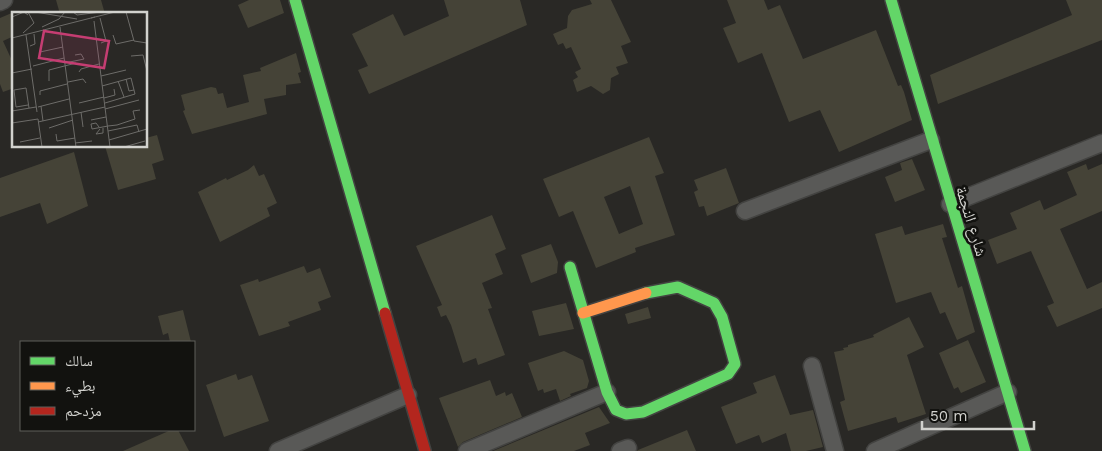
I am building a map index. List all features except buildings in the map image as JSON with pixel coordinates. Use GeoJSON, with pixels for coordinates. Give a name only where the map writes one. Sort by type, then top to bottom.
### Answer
{"type":"FeatureCollection","features":[{"type":"Feature","properties":{"kind":"street"},"geometry":{"type":"LineString","coordinates":[[0,2],[4,0]]}},
{"type":"Feature","properties":{"kind":"street"},"geometry":{"type":"LineString","coordinates":[[295,0],[425,451]]}},
{"type":"Feature","properties":{"kind":"street","name":"شارع النجمة"},"geometry":{"type":"LineString","coordinates":[[891,0],[950,204],[1025,451]]}},
{"type":"Feature","properties":{"kind":"street"},"geometry":{"type":"LineString","coordinates":[[744,211],[931,140]]}},
{"type":"Feature","properties":{"kind":"street"},"geometry":{"type":"LineString","coordinates":[[950,204],[1102,143]]}},
{"type":"Feature","properties":{"kind":"street"},"geometry":{"type":"LineString","coordinates":[[570,267],[583,313],[607,392],[616,410],[626,414],[643,412],[728,374],[735,364],[735,356],[722,317],[714,303],[678,287],[651,291],[583,313]]}},
{"type":"Feature","properties":{"kind":"street"},"geometry":{"type":"LineString","coordinates":[[812,366],[835,451]]}},
{"type":"Feature","properties":{"kind":"street"},"geometry":{"type":"LineString","coordinates":[[467,451],[607,392]]}},
{"type":"Feature","properties":{"kind":"street"},"geometry":{"type":"LineString","coordinates":[[875,451],[1008,392]]}},
{"type":"Feature","properties":{"kind":"street"},"geometry":{"type":"LineString","coordinates":[[278,451],[408,395]]}},
{"type":"Feature","properties":{"kind":"traffic: fast"},"geometry":{"type":"LineString","coordinates":[[295,0],[385,313]]}},
{"type":"Feature","properties":{"kind":"traffic: fast"},"geometry":{"type":"LineString","coordinates":[[891,0],[1025,451]]}},
{"type":"Feature","properties":{"kind":"traffic: fast"},"geometry":{"type":"LineString","coordinates":[[570,267],[607,392],[616,410],[626,414],[643,412],[728,374],[735,364],[722,317],[714,303],[678,287],[646,293]]}},
{"type":"Feature","properties":{"kind":"traffic: slow"},"geometry":{"type":"LineString","coordinates":[[583,313],[646,293]]}},
{"type":"Feature","properties":{"kind":"traffic: jam"},"geometry":{"type":"LineString","coordinates":[[385,313],[425,451]]}}]}
